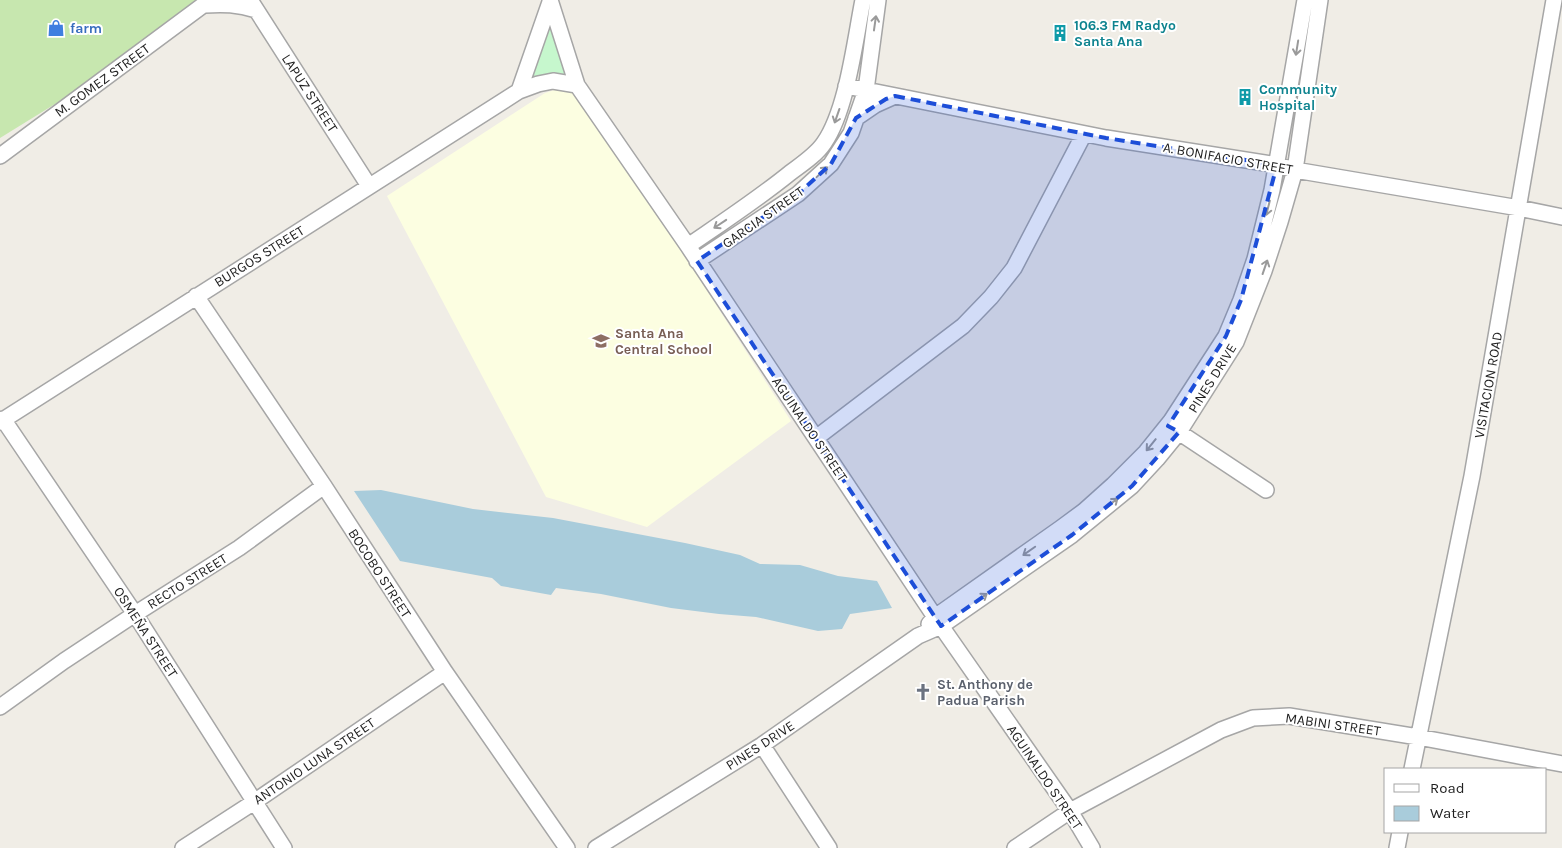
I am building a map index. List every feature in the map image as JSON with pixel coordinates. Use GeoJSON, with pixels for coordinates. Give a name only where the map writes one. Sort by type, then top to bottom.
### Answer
{"type":"FeatureCollection","features":[{"type":"Feature","properties":{"kind":"street","name":"GARCIA STREET"},"geometry":{"type":"LineString","coordinates":[[688,246],[763,195],[814,155],[825,142],[835,122],[846,86],[863,0]]}},
{"type":"Feature","properties":{"kind":"street","name":"GARCIA STREET"},"geometry":{"type":"LineString","coordinates":[[697,261],[798,194],[831,164],[851,133],[866,90],[878,0]]}},
{"type":"Feature","properties":{"kind":"street","name":"PINES DRIVE"},"geometry":{"type":"LineString","coordinates":[[596,848],[762,745],[938,622],[1072,535],[1132,486],[1157,460],[1173,428],[1226,336],[1256,259],[1277,165],[1305,0]]}},
{"type":"Feature","properties":{"kind":"street","name":"PINES DRIVE"},"geometry":{"type":"LineString","coordinates":[[1173,428],[1236,342],[1264,271],[1295,170],[1320,0]]}},
{"type":"Feature","properties":{"kind":"street","name":"VISITACION ROAD"},"geometry":{"type":"LineString","coordinates":[[1412,768],[1472,476],[1554,0]]}},
{"type":"Feature","properties":{"kind":"street","name":"AGUINALDO STREET"},"geometry":{"type":"LineString","coordinates":[[550,1],[577,85],[688,246],[938,622],[1070,811],[1092,848]]}},
{"type":"Feature","properties":{"kind":"street"},"geometry":{"type":"LineString","coordinates":[[519,91],[550,1]]}},
{"type":"Feature","properties":{"kind":"street","name":"M. GOMEZ STREET"},"geometry":{"type":"LineString","coordinates":[[0,156],[208,2],[253,5]]}},
{"type":"Feature","properties":{"kind":"street","name":"LAPUZ STREET"},"geometry":{"type":"LineString","coordinates":[[253,5],[369,186]]}},
{"type":"Feature","properties":{"kind":"street","name":"BURGOS STREET"},"geometry":{"type":"LineString","coordinates":[[2,421],[519,91],[553,81],[577,85]]}},
{"type":"Feature","properties":{"kind":"street","name":"A. BONIFACIO STREET"},"geometry":{"type":"LineString","coordinates":[[846,86],[1084,134],[1277,165],[1295,170],[1562,217]]}},
{"type":"Feature","properties":{"kind":"street"},"geometry":{"type":"LineString","coordinates":[[856,118],[875,105],[895,96]]}},
{"type":"Feature","properties":{"kind":"street"},"geometry":{"type":"LineString","coordinates":[[816,438],[963,326],[992,297],[1014,268],[1084,134]]}},
{"type":"Feature","properties":{"kind":"street","name":"BOCOBO STREET"},"geometry":{"type":"LineString","coordinates":[[196,296],[324,486],[445,672],[567,848]]}},
{"type":"Feature","properties":{"kind":"street","name":"OSMEÑA STREET"},"geometry":{"type":"LineString","coordinates":[[2,421],[135,614],[284,848]]}},
{"type":"Feature","properties":{"kind":"street"},"geometry":{"type":"LineString","coordinates":[[1173,428],[1266,490]]}},
{"type":"Feature","properties":{"kind":"street","name":"RECTO STREET"},"geometry":{"type":"LineString","coordinates":[[0,708],[64,661],[239,548],[324,486]]}},
{"type":"Feature","properties":{"kind":"street","name":"ANTONIO LUNA STREET"},"geometry":{"type":"LineString","coordinates":[[182,848],[254,802],[445,672]]}},
{"type":"Feature","properties":{"kind":"street","name":"MABINI STREET"},"geometry":{"type":"LineString","coordinates":[[1015,848],[1070,811],[1221,730],[1253,718],[1289,716],[1418,737],[1562,764]]}},
{"type":"Feature","properties":{"kind":"street"},"geometry":{"type":"LineString","coordinates":[[762,745],[829,848]]}},
{"type":"Feature","properties":{"kind":"street"},"geometry":{"type":"LineString","coordinates":[[1397,848],[1400,833]]}},
{"type":"Feature","properties":{"kind":"highlighted area"},"geometry":{"type":"Polygon","coordinates":[[[895,96],[1106,138],[1277,165],[1241,300],[1226,336],[1168,426],[1179,432],[1132,486],[1072,535],[941,626],[697,261],[798,194],[831,164],[856,118],[886,99],[895,96]]]}},
{"type":"Feature","properties":{"kind":"shaded area","name":"Santa Ana Central School"},"geometry":{"type":"Polygon","coordinates":[[[564,87],[572,92],[687,260],[791,421],[647,527],[546,497],[387,196],[545,93],[564,87]]]}},
{"type":"Feature","properties":{"kind":"green space"},"geometry":{"type":"Polygon","coordinates":[[[0,0],[207,0],[102,75],[0,138],[0,0]]]}},
{"type":"Feature","properties":{"kind":"green space"},"geometry":{"type":"Polygon","coordinates":[[[550,16],[567,75],[548,74],[530,77],[550,16]]]}},
{"type":"Feature","properties":{"kind":"water"},"geometry":{"type":"Polygon","coordinates":[[[381,490],[473,509],[553,518],[685,543],[740,555],[760,564],[800,565],[838,576],[877,581],[892,608],[850,614],[842,629],[818,631],[756,617],[671,608],[601,594],[556,588],[551,595],[501,586],[492,578],[400,561],[354,491],[381,490]]]}},
{"type":"Feature","properties":{"kind":"place","name":"farm"},"geometry":{"type":"Point","coordinates":[56,28]}},
{"type":"Feature","properties":{"kind":"place","name":"106.3 FM Radyo Santa Ana"},"geometry":{"type":"Point","coordinates":[1060,33]}},
{"type":"Feature","properties":{"kind":"place","name":"Community Hospital"},"geometry":{"type":"Point","coordinates":[1245,97]}},
{"type":"Feature","properties":{"kind":"place","name":"Santa Ana Central School"},"geometry":{"type":"Point","coordinates":[601,341]}},
{"type":"Feature","properties":{"kind":"place","name":"St. Anthony de Padua Parish"},"geometry":{"type":"Point","coordinates":[923,692]}}]}
